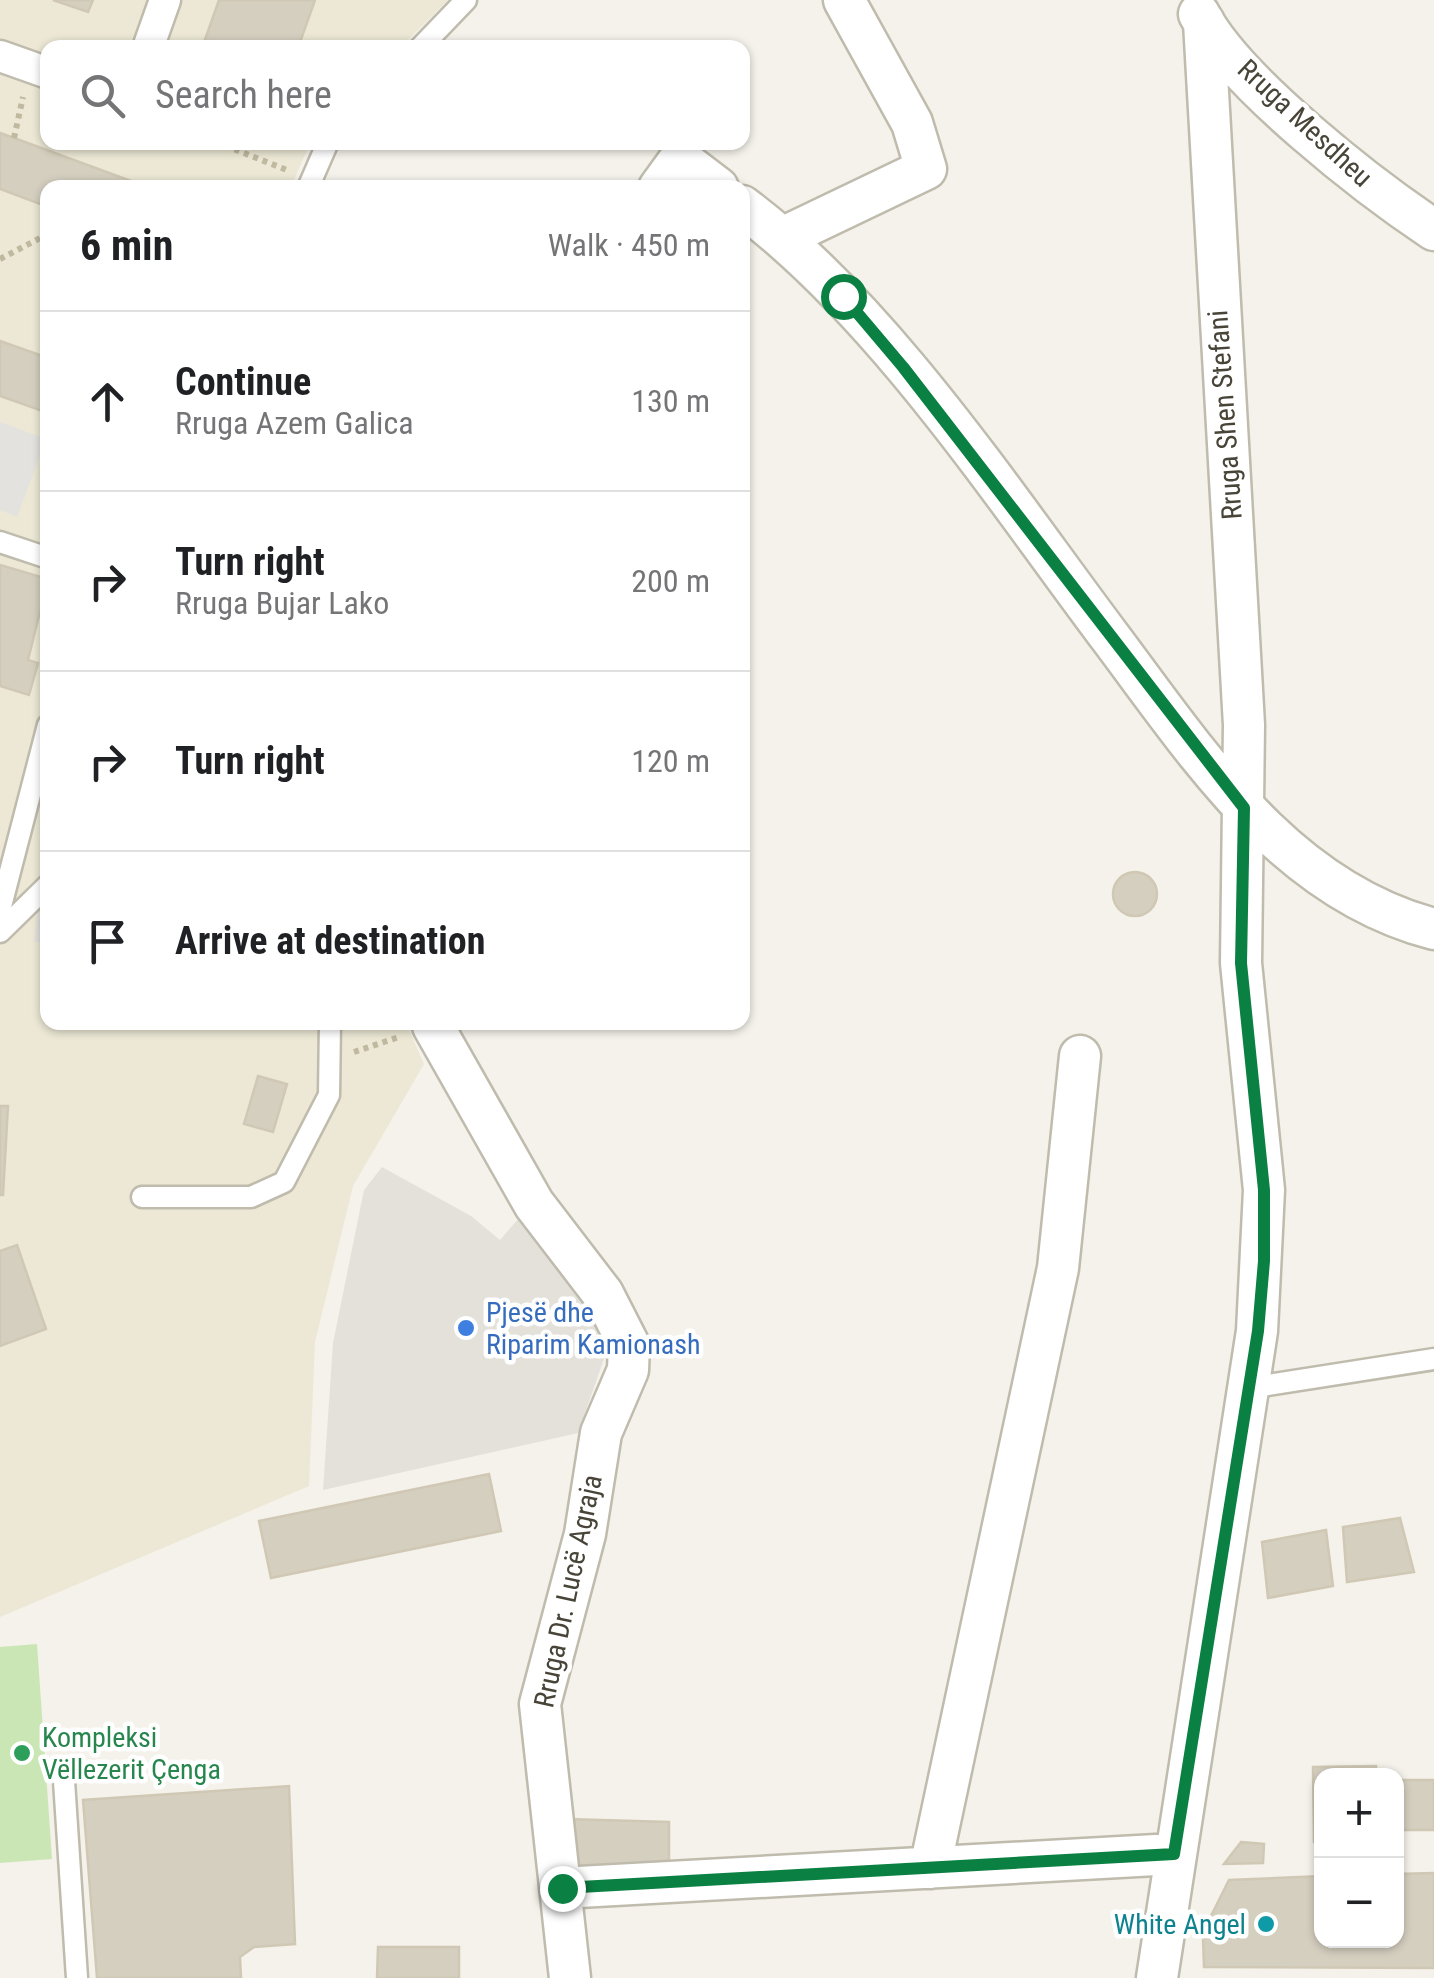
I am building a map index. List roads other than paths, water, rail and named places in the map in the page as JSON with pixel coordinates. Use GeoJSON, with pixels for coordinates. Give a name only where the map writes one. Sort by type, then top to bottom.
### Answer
{"type":"FeatureCollection","features":[{"type":"Feature","properties":{"kind":"street"},"geometry":{"type":"LineString","coordinates":[[151,40],[165,0]]}},
{"type":"Feature","properties":{"kind":"street"},"geometry":{"type":"LineString","coordinates":[[784,237],[926,169],[912,123],[844,0]]}},
{"type":"Feature","properties":{"kind":"street","name":"Rruga Mesdheu"},"geometry":{"type":"LineString","coordinates":[[1198,11],[1248,73],[1318,141],[1385,198],[1434,230]]}},
{"type":"Feature","properties":{"kind":"street","name":"Rruga Shen Stefani"},"geometry":{"type":"LineString","coordinates":[[1157,1978],[1249,1388],[1264,1261],[1264,1208],[1241,963],[1244,725],[1198,11]]}},
{"type":"Feature","properties":{"kind":"street"},"geometry":{"type":"LineString","coordinates":[[0,56],[38,70]]}},
{"type":"Feature","properties":{"kind":"street"},"geometry":{"type":"LineString","coordinates":[[665,180],[680,159],[708,180]]}},
{"type":"Feature","properties":{"kind":"street"},"geometry":{"type":"LineString","coordinates":[[750,212],[784,237],[903,367],[1244,808],[1320,878],[1361,903],[1434,929]]}},
{"type":"Feature","properties":{"kind":"street","name":"Rruga Dr. Lucë Agraja"},"geometry":{"type":"LineString","coordinates":[[421,1030],[534,1204],[602,1294],[629,1345],[628,1370],[601,1433],[585,1534],[540,1704],[570,1978]]}},
{"type":"Feature","properties":{"kind":"street"},"geometry":{"type":"LineString","coordinates":[[930,1868],[1058,1268],[1080,1056]]}},
{"type":"Feature","properties":{"kind":"street"},"geometry":{"type":"LineString","coordinates":[[562,1888],[1174,1854]]}},
{"type":"Feature","properties":{"kind":"lane"},"geometry":{"type":"LineString","coordinates":[[428,40],[466,0]]}},
{"type":"Feature","properties":{"kind":"lane"},"geometry":{"type":"LineString","coordinates":[[312,180],[325,150]]}},
{"type":"Feature","properties":{"kind":"lane"},"geometry":{"type":"LineString","coordinates":[[0,542],[40,555]]}},
{"type":"Feature","properties":{"kind":"lane"},"geometry":{"type":"LineString","coordinates":[[0,910],[40,756]]}},
{"type":"Feature","properties":{"kind":"lane"},"geometry":{"type":"LineString","coordinates":[[0,932],[40,894]]}},
{"type":"Feature","properties":{"kind":"lane"},"geometry":{"type":"LineString","coordinates":[[142,1197],[251,1197],[284,1182],[329,1095],[330,1030]]}},
{"type":"Feature","properties":{"kind":"lane"},"geometry":{"type":"LineString","coordinates":[[1249,1388],[1434,1359]]}},
{"type":"Feature","properties":{"kind":"lane"},"geometry":{"type":"LineString","coordinates":[[64,1780],[78,1978]]}},
{"type":"Feature","properties":{"kind":"place","name":"Pjesë dhe Riparim Kamionash"},"geometry":{"type":"Point","coordinates":[466,1328]}},
{"type":"Feature","properties":{"kind":"place","name":"Kompleksi Vëllezerit Çenga"},"geometry":{"type":"Point","coordinates":[22,1753]}},
{"type":"Feature","properties":{"kind":"place","name":"White Angel"},"geometry":{"type":"Point","coordinates":[1266,1924]}}]}
